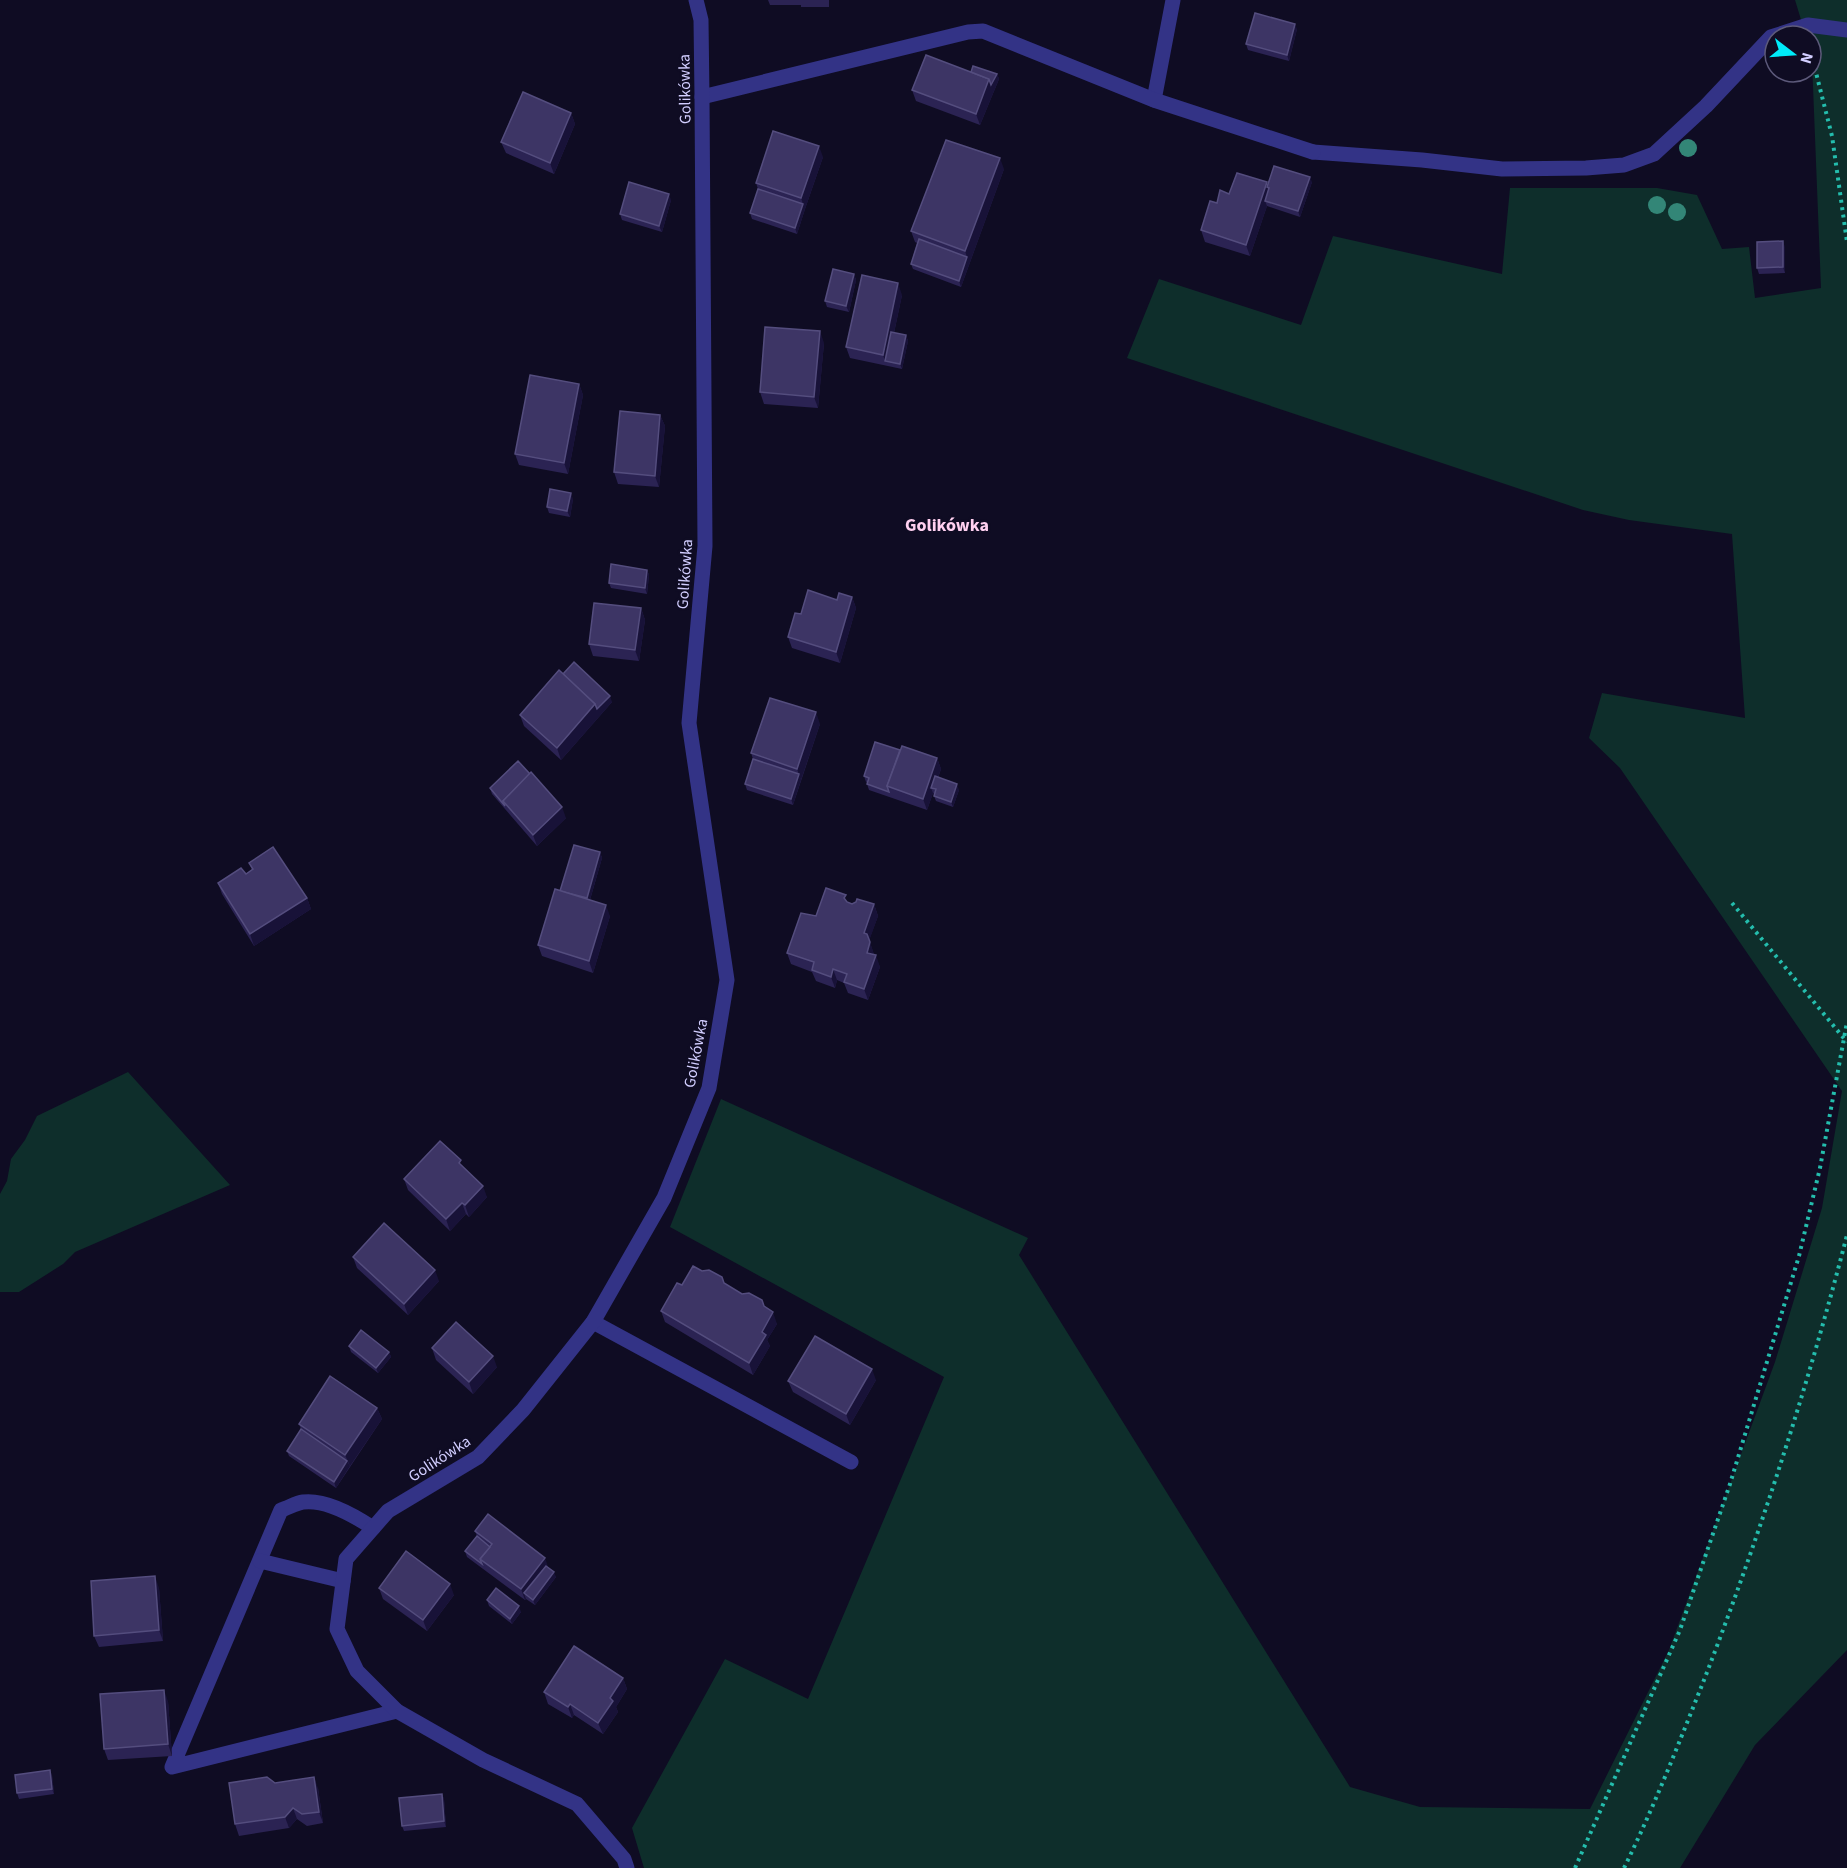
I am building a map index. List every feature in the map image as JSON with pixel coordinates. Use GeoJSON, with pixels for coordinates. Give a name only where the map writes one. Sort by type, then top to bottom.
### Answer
{"type":"FeatureCollection","features":[{"type":"Feature","properties":{"kind":"street","name":"Golikówka"},"geometry":{"type":"LineString","coordinates":[[627,1868],[624,1859],[578,1804],[483,1760],[397,1711],[357,1671],[337,1629],[346,1559],[388,1511],[478,1457],[523,1410],[592,1322],[664,1198],[709,1088],[727,980],[689,723],[705,546],[701,20],[696,0]]}},
{"type":"Feature","properties":{"kind":"street"},"geometry":{"type":"LineString","coordinates":[[1154,100],[1173,0]]}},
{"type":"Feature","properties":{"kind":"street"},"geometry":{"type":"LineString","coordinates":[[702,97],[968,32],[983,31],[1154,100],[1313,152],[1502,169],[1586,168],[1624,165],[1654,154],[1706,106],[1771,37],[1808,25],[1847,30]]}},
{"type":"Feature","properties":{"kind":"street"},"geometry":{"type":"LineString","coordinates":[[592,1322],[851,1462]]}},
{"type":"Feature","properties":{"kind":"street"},"geometry":{"type":"LineString","coordinates":[[373,1528],[351,1513],[328,1505],[304,1502],[281,1510],[172,1767],[397,1711]]}},
{"type":"Feature","properties":{"kind":"street"},"geometry":{"type":"LineString","coordinates":[[260,1561],[343,1581]]}},
{"type":"Feature","properties":{"kind":"path"},"geometry":{"type":"LineString","coordinates":[[1819,84],[1832,136],[1847,242]]}},
{"type":"Feature","properties":{"kind":"path"},"geometry":{"type":"LineString","coordinates":[[1732,903],[1846,1040]]}},
{"type":"Feature","properties":{"kind":"path"},"geometry":{"type":"LineString","coordinates":[[1575,1868],[1680,1630],[1730,1484],[1799,1256],[1820,1168],[1846,1040],[1847,1022]]}},
{"type":"Feature","properties":{"kind":"path"},"geometry":{"type":"LineString","coordinates":[[1624,1868],[1691,1712],[1732,1608],[1797,1411],[1830,1303],[1847,1235]]}},
{"type":"Feature","properties":{"kind":"green space"},"geometry":{"type":"Polygon","coordinates":[[[1795,0],[1847,0],[1847,1650],[1755,1745],[1680,1868],[644,1868],[632,1828],[725,1659],[808,1699],[944,1377],[670,1227],[721,1099],[1028,1238],[1019,1255],[1350,1787],[1420,1807],[1590,1809],[1669,1650],[1775,1362],[1822,1208],[1842,1091],[1620,768],[1589,738],[1602,693],[1745,718],[1732,534],[1629,520],[1583,510],[1127,358],[1159,279],[1301,325],[1333,236],[1502,274],[1510,188],[1657,188],[1697,195],[1722,249],[1749,247],[1755,298],[1821,288],[1813,84],[1823,84],[1823,24],[1802,24],[1795,0]]]}},
{"type":"Feature","properties":{"kind":"green space"},"geometry":{"type":"Polygon","coordinates":[[[128,1072],[230,1185],[75,1252],[63,1264],[19,1292],[0,1292],[0,1194],[7,1181],[11,1159],[25,1140],[37,1116],[128,1072]]]}},
{"type":"Feature","properties":{"kind":"building"},"geometry":{"type":"Polygon","coordinates":[[[1255,13],[1295,24],[1287,55],[1246,44],[1255,13]]]}},
{"type":"Feature","properties":{"kind":"building"},"geometry":{"type":"Polygon","coordinates":[[[926,55],[989,79],[976,114],[912,90],[926,55]]]}},
{"type":"Feature","properties":{"kind":"building"},"geometry":{"type":"Polygon","coordinates":[[[973,66],[997,74],[991,85],[989,79],[971,72],[973,66]]]}},
{"type":"Feature","properties":{"kind":"building"},"geometry":{"type":"Polygon","coordinates":[[[523,92],[571,113],[550,163],[501,142],[523,92]]]}},
{"type":"Feature","properties":{"kind":"building"},"geometry":{"type":"Polygon","coordinates":[[[773,131],[819,146],[801,198],[756,183],[773,131]]]}},
{"type":"Feature","properties":{"kind":"building"},"geometry":{"type":"Polygon","coordinates":[[[946,140],[1000,158],[965,251],[911,231],[946,140]]]}},
{"type":"Feature","properties":{"kind":"building"},"geometry":{"type":"Polygon","coordinates":[[[1274,166],[1310,177],[1298,211],[1265,201],[1274,166]]]}},
{"type":"Feature","properties":{"kind":"building"},"geometry":{"type":"Polygon","coordinates":[[[1237,173],[1267,182],[1246,245],[1201,230],[1210,201],[1217,203],[1220,190],[1229,194],[1237,173]]]}},
{"type":"Feature","properties":{"kind":"building"},"geometry":{"type":"Polygon","coordinates":[[[629,182],[669,194],[659,226],[620,214],[629,182]]]}},
{"type":"Feature","properties":{"kind":"building"},"geometry":{"type":"Polygon","coordinates":[[[758,189],[803,204],[795,228],[750,213],[758,189]]]}},
{"type":"Feature","properties":{"kind":"building"},"geometry":{"type":"Polygon","coordinates":[[[919,239],[967,257],[959,281],[911,264],[919,239]]]}},
{"type":"Feature","properties":{"kind":"building"},"geometry":{"type":"Polygon","coordinates":[[[1783,241],[1783,267],[1757,268],[1757,242],[1783,241]]]}},
{"type":"Feature","properties":{"kind":"building"},"geometry":{"type":"Polygon","coordinates":[[[833,269],[854,274],[846,306],[825,301],[833,269]]]}},
{"type":"Feature","properties":{"kind":"building"},"geometry":{"type":"Polygon","coordinates":[[[862,275],[898,283],[883,355],[846,347],[862,275]]]}},
{"type":"Feature","properties":{"kind":"building"},"geometry":{"type":"Polygon","coordinates":[[[765,327],[820,331],[814,397],[760,392],[765,327]]]}},
{"type":"Feature","properties":{"kind":"building"},"geometry":{"type":"Polygon","coordinates":[[[891,332],[906,335],[900,364],[885,361],[891,332]]]}},
{"type":"Feature","properties":{"kind":"building"},"geometry":{"type":"Polygon","coordinates":[[[530,375],[579,384],[564,463],[515,454],[530,375]]]}},
{"type":"Feature","properties":{"kind":"building"},"geometry":{"type":"Polygon","coordinates":[[[620,411],[660,415],[655,476],[614,472],[620,411]]]}},
{"type":"Feature","properties":{"kind":"building"},"geometry":{"type":"Polygon","coordinates":[[[550,489],[571,493],[567,511],[547,507],[550,489]]]}},
{"type":"Feature","properties":{"kind":"building"},"geometry":{"type":"Polygon","coordinates":[[[611,564],[647,570],[645,588],[609,583],[611,564]]]}},
{"type":"Feature","properties":{"kind":"building"},"geometry":{"type":"Polygon","coordinates":[[[808,590],[837,600],[839,593],[852,597],[836,652],[788,637],[795,613],[801,614],[808,590]]]}},
{"type":"Feature","properties":{"kind":"building"},"geometry":{"type":"Polygon","coordinates":[[[594,603],[641,608],[635,650],[589,644],[594,603]]]}},
{"type":"Feature","properties":{"kind":"building"},"geometry":{"type":"Polygon","coordinates":[[[574,662],[610,696],[597,709],[595,704],[563,674],[574,662]]]}},
{"type":"Feature","properties":{"kind":"building"},"geometry":{"type":"Polygon","coordinates":[[[559,670],[595,704],[557,748],[520,715],[559,670]]]}},
{"type":"Feature","properties":{"kind":"building"},"geometry":{"type":"Polygon","coordinates":[[[770,698],[816,712],[797,769],[751,753],[770,698]]]}},
{"type":"Feature","properties":{"kind":"building"},"geometry":{"type":"Polygon","coordinates":[[[875,742],[900,750],[887,786],[889,792],[867,784],[869,778],[864,776],[875,742]]]}},
{"type":"Feature","properties":{"kind":"building"},"geometry":{"type":"Polygon","coordinates":[[[902,746],[937,758],[923,799],[887,786],[902,746]]]}},
{"type":"Feature","properties":{"kind":"building"},"geometry":{"type":"Polygon","coordinates":[[[753,759],[799,774],[791,799],[745,784],[753,759]]]}},
{"type":"Feature","properties":{"kind":"building"},"geometry":{"type":"Polygon","coordinates":[[[518,761],[530,774],[503,801],[505,806],[490,788],[518,761]]]}},
{"type":"Feature","properties":{"kind":"building"},"geometry":{"type":"Polygon","coordinates":[[[531,772],[562,807],[533,835],[503,801],[531,772]]]}},
{"type":"Feature","properties":{"kind":"building"},"geometry":{"type":"Polygon","coordinates":[[[935,776],[957,784],[951,802],[934,796],[936,789],[931,788],[935,776]]]}},
{"type":"Feature","properties":{"kind":"building"},"geometry":{"type":"Polygon","coordinates":[[[574,845],[600,852],[587,898],[560,891],[574,845]]]}},
{"type":"Feature","properties":{"kind":"building"},"geometry":{"type":"Polygon","coordinates":[[[273,847],[307,898],[250,934],[218,883],[241,868],[246,874],[253,869],[249,863],[273,847]]]}},
{"type":"Feature","properties":{"kind":"building"},"geometry":{"type":"Polygon","coordinates":[[[826,888],[846,895],[844,898],[852,904],[857,899],[874,904],[864,933],[867,934],[870,942],[867,953],[876,955],[864,989],[844,982],[847,974],[833,969],[831,977],[812,970],[814,962],[787,953],[801,913],[816,916],[826,888]]]}},
{"type":"Feature","properties":{"kind":"building"},"geometry":{"type":"Polygon","coordinates":[[[555,889],[606,905],[589,961],[538,945],[555,889]]]}},
{"type":"Feature","properties":{"kind":"building"},"geometry":{"type":"Polygon","coordinates":[[[440,1141],[461,1160],[459,1163],[483,1186],[465,1205],[462,1203],[446,1219],[404,1179],[440,1141]]]}},
{"type":"Feature","properties":{"kind":"building"},"geometry":{"type":"Polygon","coordinates":[[[384,1223],[435,1270],[404,1304],[353,1257],[384,1223]]]}},
{"type":"Feature","properties":{"kind":"building"},"geometry":{"type":"Polygon","coordinates":[[[693,1266],[702,1271],[709,1270],[722,1277],[724,1283],[742,1294],[749,1293],[762,1300],[764,1306],[773,1312],[762,1332],[766,1335],[749,1363],[661,1311],[677,1283],[682,1285],[693,1266]]]}},
{"type":"Feature","properties":{"kind":"building"},"geometry":{"type":"Polygon","coordinates":[[[456,1322],[493,1356],[469,1382],[432,1348],[456,1322]]]}},
{"type":"Feature","properties":{"kind":"building"},"geometry":{"type":"Polygon","coordinates":[[[361,1330],[389,1352],[376,1368],[349,1346],[361,1330]]]}},
{"type":"Feature","properties":{"kind":"building"},"geometry":{"type":"Polygon","coordinates":[[[815,1336],[872,1369],[846,1414],[788,1381],[815,1336]]]}},
{"type":"Feature","properties":{"kind":"building"},"geometry":{"type":"Polygon","coordinates":[[[330,1376],[377,1408],[345,1455],[299,1424],[330,1376]]]}},
{"type":"Feature","properties":{"kind":"building"},"geometry":{"type":"Polygon","coordinates":[[[301,1429],[347,1461],[334,1482],[287,1451],[301,1429]]]}},
{"type":"Feature","properties":{"kind":"building"},"geometry":{"type":"Polygon","coordinates":[[[488,1514],[545,1558],[521,1589],[480,1559],[492,1544],[475,1531],[488,1514]]]}},
{"type":"Feature","properties":{"kind":"building"},"geometry":{"type":"Polygon","coordinates":[[[477,1536],[490,1547],[480,1559],[482,1564],[465,1551],[477,1536]]]}},
{"type":"Feature","properties":{"kind":"building"},"geometry":{"type":"Polygon","coordinates":[[[406,1551],[450,1584],[423,1620],[379,1588],[406,1551]]]}},
{"type":"Feature","properties":{"kind":"building"},"geometry":{"type":"Polygon","coordinates":[[[546,1566],[554,1572],[533,1600],[524,1593],[546,1566]]]}},
{"type":"Feature","properties":{"kind":"building"},"geometry":{"type":"Polygon","coordinates":[[[155,1576],[159,1630],[94,1636],[91,1581],[155,1576]]]}},
{"type":"Feature","properties":{"kind":"building"},"geometry":{"type":"Polygon","coordinates":[[[496,1588],[519,1606],[510,1619],[487,1600],[496,1588]]]}},
{"type":"Feature","properties":{"kind":"building"},"geometry":{"type":"Polygon","coordinates":[[[574,1646],[623,1678],[610,1698],[613,1701],[598,1723],[570,1704],[568,1707],[544,1692],[574,1646]]]}},
{"type":"Feature","properties":{"kind":"building"},"geometry":{"type":"Polygon","coordinates":[[[164,1690],[168,1744],[104,1749],[100,1694],[164,1690]]]}},
{"type":"Feature","properties":{"kind":"building"},"geometry":{"type":"Polygon","coordinates":[[[50,1770],[52,1789],[17,1793],[15,1775],[50,1770]]]}},
{"type":"Feature","properties":{"kind":"building"},"geometry":{"type":"Polygon","coordinates":[[[267,1777],[275,1783],[314,1777],[319,1812],[302,1814],[293,1808],[285,1817],[235,1824],[229,1783],[267,1777]]]}},
{"type":"Feature","properties":{"kind":"building"},"geometry":{"type":"Polygon","coordinates":[[[442,1794],[444,1821],[402,1826],[399,1798],[442,1794]]]}},
{"type":"Feature","properties":{"kind":"district","name":"Golikówka"},"geometry":{"type":"Point","coordinates":[947,525]}}]}
